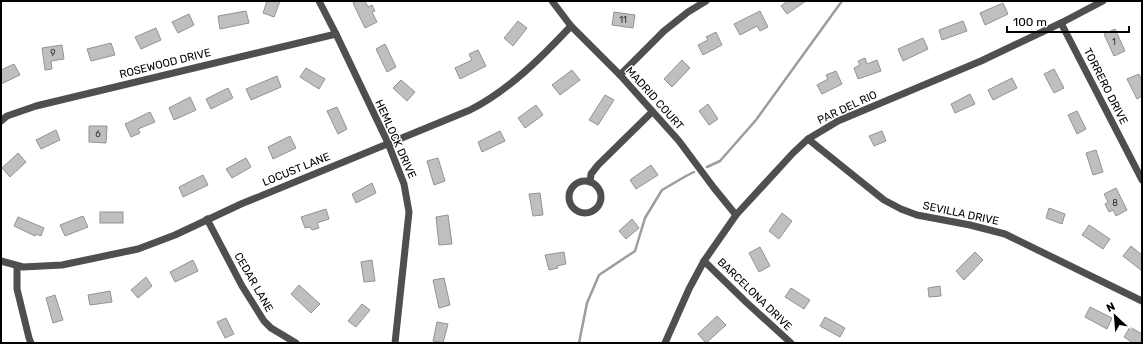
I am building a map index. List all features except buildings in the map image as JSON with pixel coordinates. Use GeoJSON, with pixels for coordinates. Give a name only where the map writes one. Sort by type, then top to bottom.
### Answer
{"type":"FeatureCollection","features":[{"type":"Feature","properties":{"kind":"street","name":"HEMLOCK DRIVE"},"geometry":{"type":"LineString","coordinates":[[319,1],[388,143],[404,184],[409,212],[395,343]]}},
{"type":"Feature","properties":{"kind":"street","name":"MADRID COURT"},"geometry":{"type":"LineString","coordinates":[[552,1],[570,26],[620,75],[679,141],[736,215]]}},
{"type":"Feature","properties":{"kind":"street"},"geometry":{"type":"LineString","coordinates":[[620,75],[664,31],[688,12],[706,1]]}},
{"type":"Feature","properties":{"kind":"street","name":"PAR DEL RIO"},"geometry":{"type":"LineString","coordinates":[[665,343],[689,289],[704,261],[736,215],[793,153],[808,139],[838,121],[981,61],[1061,23],[1103,1]]}},
{"type":"Feature","properties":{"kind":"street","name":"TORRERO DRIVE"},"geometry":{"type":"LineString","coordinates":[[1061,23],[1142,180]]}},
{"type":"Feature","properties":{"kind":"street","name":"LOCUST LANE"},"geometry":{"type":"LineString","coordinates":[[1,261],[23,267],[62,265],[138,249],[175,235],[248,200],[470,110],[501,92],[542,55],[570,26]]}},
{"type":"Feature","properties":{"kind":"street","name":"ROSEWOOD DRIVE"},"geometry":{"type":"LineString","coordinates":[[1,121],[7,116],[36,106],[336,34]]}},
{"type":"Feature","properties":{"kind":"street"},"geometry":{"type":"LineString","coordinates":[[590,182],[591,174],[598,165],[652,112]]}},
{"type":"Feature","properties":{"kind":"street","name":"SEVILLA DRIVE"},"geometry":{"type":"LineString","coordinates":[[808,139],[884,200],[901,209],[917,215],[970,225],[1005,234],[1142,301]]}},
{"type":"Feature","properties":{"kind":"street"},"geometry":{"type":"LineString","coordinates":[[585,181],[590,182],[598,187],[601,201],[596,209],[587,213],[582,213],[571,204],[570,194],[575,185],[585,181]]}},
{"type":"Feature","properties":{"kind":"street","name":"CEDAR LANE"},"geometry":{"type":"LineString","coordinates":[[207,219],[242,286],[264,321],[271,328],[296,343]]}},
{"type":"Feature","properties":{"kind":"street","name":"BARCELONA DRIVE"},"geometry":{"type":"LineString","coordinates":[[704,261],[791,343]]}},
{"type":"Feature","properties":{"kind":"street"},"geometry":{"type":"LineString","coordinates":[[17,266],[17,289],[31,343]]}},
{"type":"Feature","properties":{"kind":"waterway"},"geometry":{"type":"LineString","coordinates":[[707,167],[720,161],[756,120],[842,1]]}},
{"type":"Feature","properties":{"kind":"waterway"},"geometry":{"type":"LineString","coordinates":[[579,343],[587,303],[599,275],[635,251],[645,218],[662,190],[694,172]]}}]}
